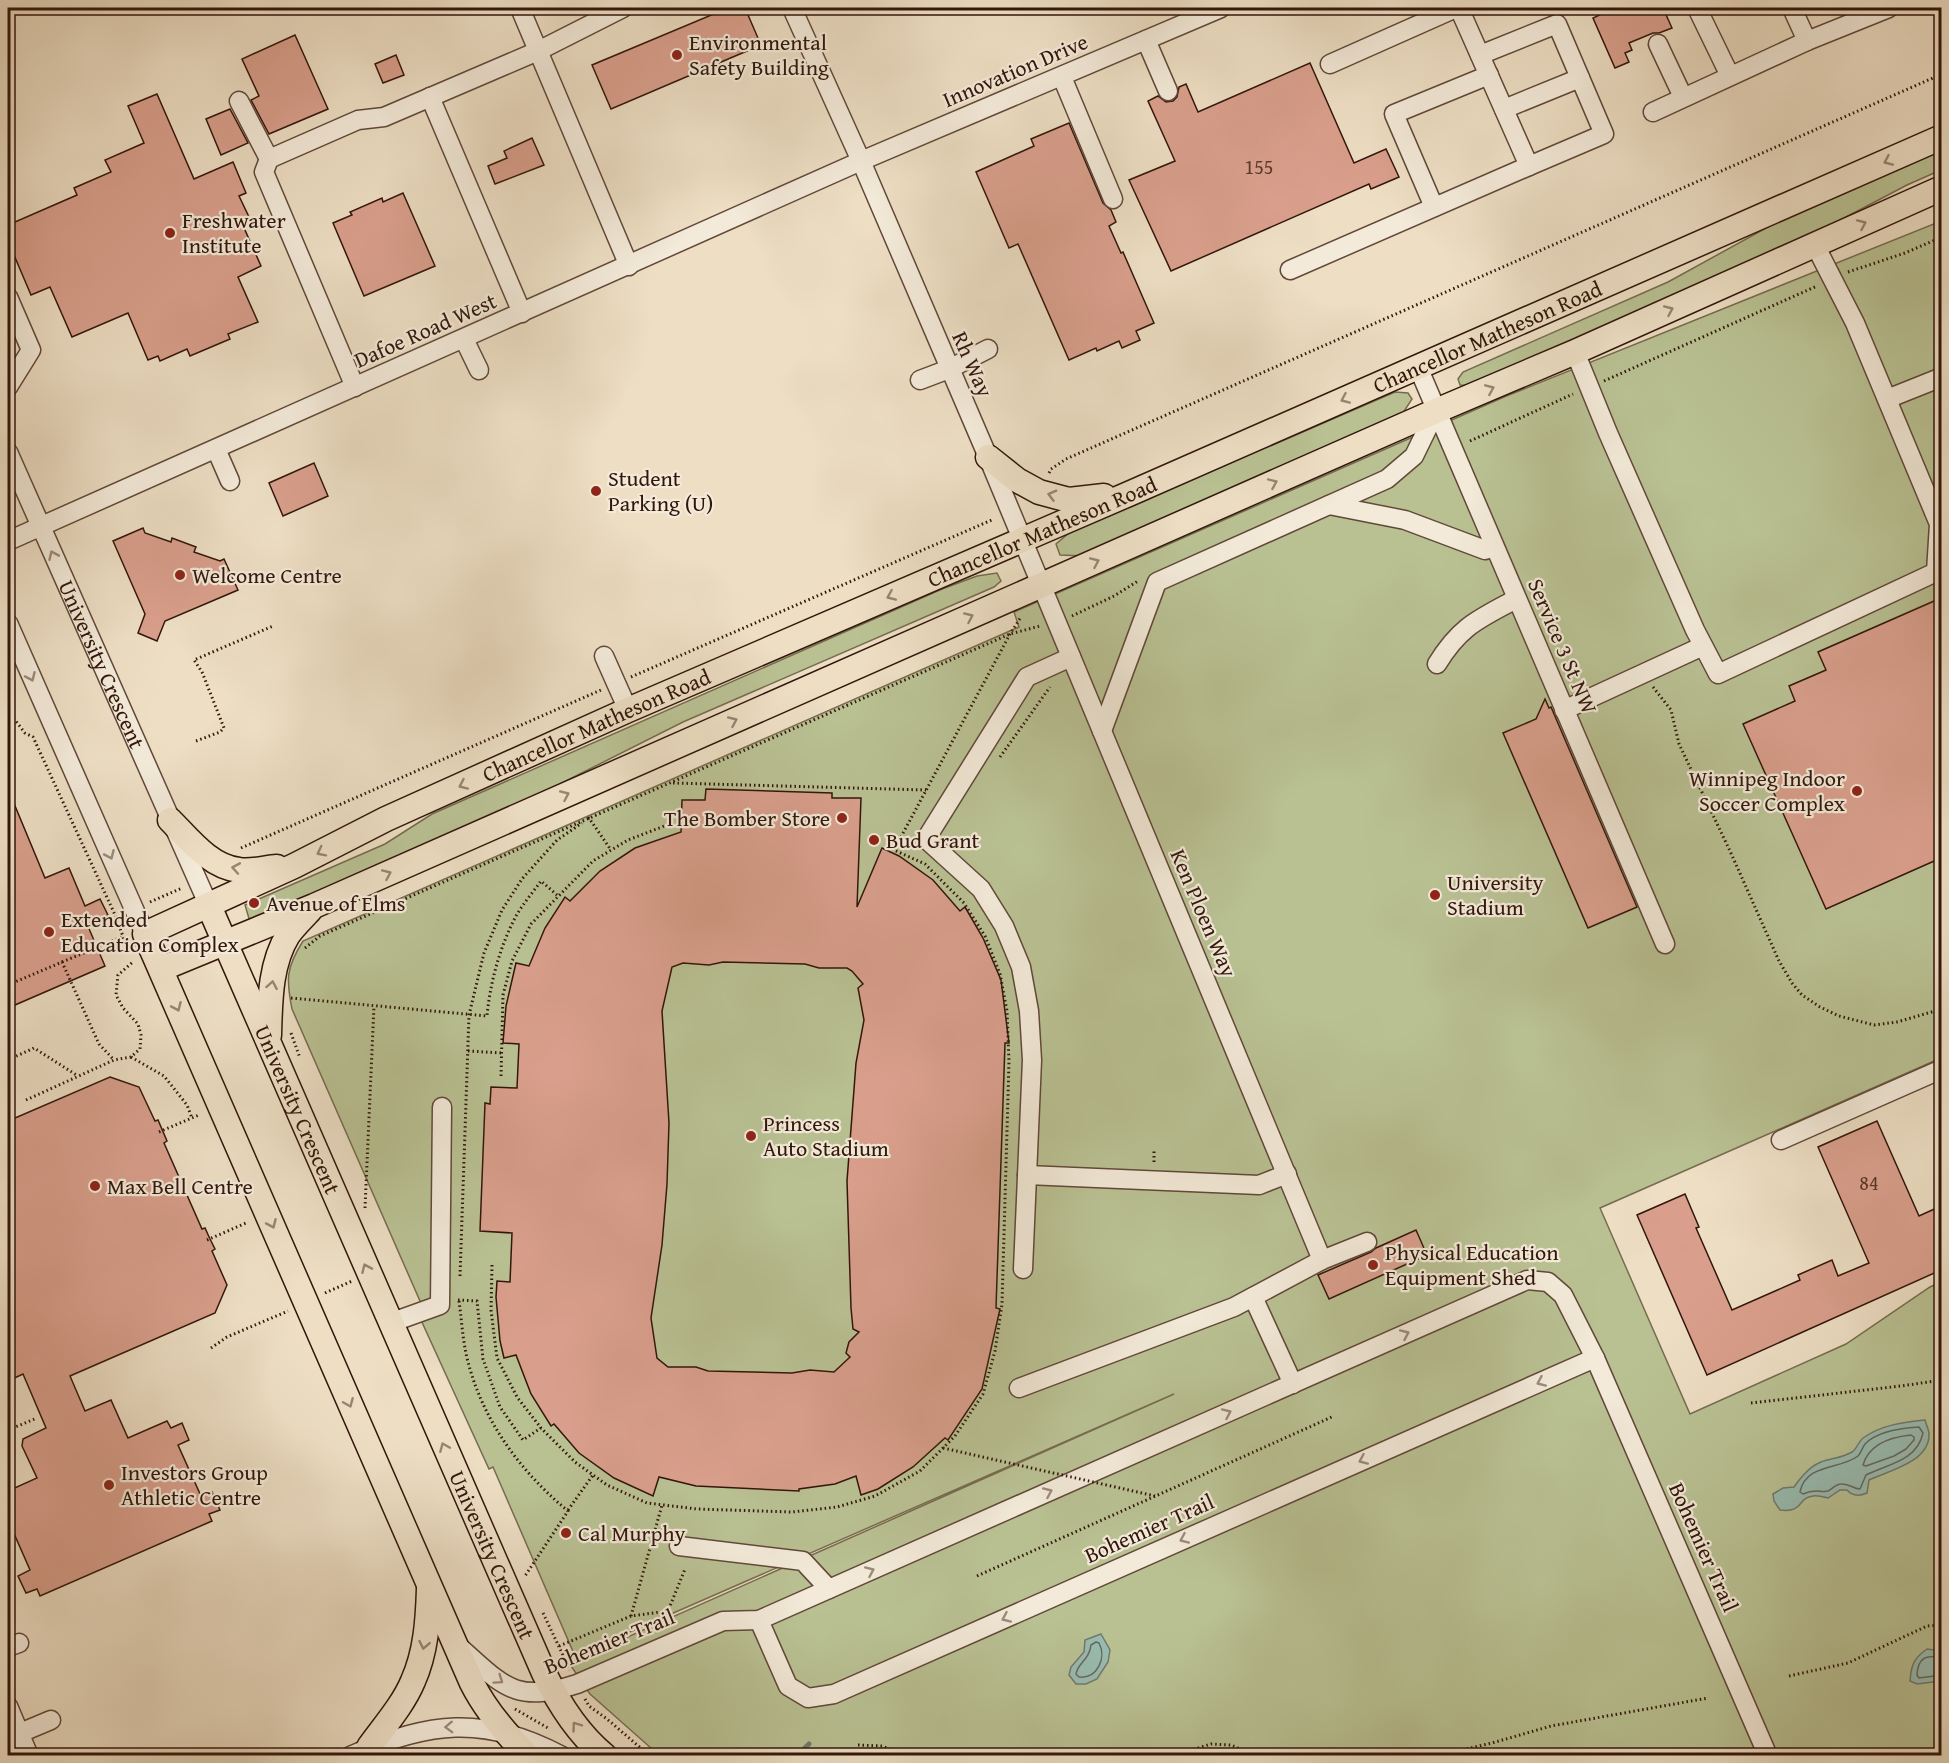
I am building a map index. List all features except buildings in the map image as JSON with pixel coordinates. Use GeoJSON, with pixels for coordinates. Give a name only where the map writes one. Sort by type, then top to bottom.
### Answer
{"type":"FeatureCollection","features":[{"type":"Feature","properties":{"kind":"main road","name":"Chancellor Matheson Road"},"geometry":{"type":"LineString","coordinates":[[131,939],[209,906],[386,819],[628,710],[1131,493],[1941,137]]}},
{"type":"Feature","properties":{"kind":"main road"},"geometry":{"type":"LineString","coordinates":[[161,969],[314,906],[1436,411],[1575,352],[1941,188]]}},
{"type":"Feature","properties":{"kind":"main road"},"geometry":{"type":"LineString","coordinates":[[988,457],[1017,480],[1039,492],[1069,500],[1131,493]]}},
{"type":"Feature","properties":{"kind":"main road"},"geometry":{"type":"LineString","coordinates":[[170,820],[208,857],[220,864],[238,870],[294,866]]}},
{"type":"Feature","properties":{"kind":"main road","name":"University Crescent"},"geometry":{"type":"LineString","coordinates":[[209,906],[553,1692],[587,1740],[605,1755]]}},
{"type":"Feature","properties":{"kind":"main road"},"geometry":{"type":"LineString","coordinates":[[269,1043],[270,998],[275,967],[288,934],[314,906]]}},
{"type":"Feature","properties":{"kind":"main road"},"geometry":{"type":"LineString","coordinates":[[131,939],[161,969],[478,1696],[507,1734],[528,1755]]}},
{"type":"Feature","properties":{"kind":"main road"},"geometry":{"type":"LineString","coordinates":[[359,1751],[400,1704],[413,1682],[424,1644],[429,1586]]}},
{"type":"Feature","properties":{"kind":"street"},"geometry":{"type":"LineString","coordinates":[[520,8],[629,266]]}},
{"type":"Feature","properties":{"kind":"street"},"geometry":{"type":"LineString","coordinates":[[355,387],[264,172],[269,159],[358,120],[384,117],[538,51],[624,8]]}},
{"type":"Feature","properties":{"kind":"street","name":"Rh Way"},"geometry":{"type":"LineString","coordinates":[[792,8],[861,161],[1041,586]]}},
{"type":"Feature","properties":{"kind":"street","name":"Innovation Drive"},"geometry":{"type":"LineString","coordinates":[[861,161],[1221,8]]}},
{"type":"Feature","properties":{"kind":"street"},"geometry":{"type":"LineString","coordinates":[[1330,64],[1458,8],[1529,166]]}},
{"type":"Feature","properties":{"kind":"street"},"geometry":{"type":"LineString","coordinates":[[1698,8],[1730,76]]}},
{"type":"Feature","properties":{"kind":"street"},"geometry":{"type":"LineString","coordinates":[[1792,8],[1806,41]]}},
{"type":"Feature","properties":{"kind":"street"},"geometry":{"type":"LineString","coordinates":[[1653,112],[1806,41],[1889,8]]}},
{"type":"Feature","properties":{"kind":"street"},"geometry":{"type":"LineString","coordinates":[[1290,270],[1604,134],[1557,24],[1480,55]]}},
{"type":"Feature","properties":{"kind":"street"},"geometry":{"type":"LineString","coordinates":[[1146,40],[1168,91]]}},
{"type":"Feature","properties":{"kind":"street"},"geometry":{"type":"LineString","coordinates":[[1658,44],[1683,97]]}},
{"type":"Feature","properties":{"kind":"street"},"geometry":{"type":"LineString","coordinates":[[1434,207],[1394,114],[1489,75]]}},
{"type":"Feature","properties":{"kind":"street"},"geometry":{"type":"LineString","coordinates":[[1062,77],[1113,199]]}},
{"type":"Feature","properties":{"kind":"street"},"geometry":{"type":"LineString","coordinates":[[1504,109],[1580,78]]}},
{"type":"Feature","properties":{"kind":"street"},"geometry":{"type":"LineString","coordinates":[[430,97],[522,313]]}},
{"type":"Feature","properties":{"kind":"street"},"geometry":{"type":"LineString","coordinates":[[239,101],[269,159]]}},
{"type":"Feature","properties":{"kind":"street","name":"Dafoe Road West"},"geometry":{"type":"LineString","coordinates":[[8,542],[861,161]]}},
{"type":"Feature","properties":{"kind":"street"},"geometry":{"type":"LineString","coordinates":[[1575,352],[1690,620],[1718,674],[1936,572],[1939,524],[1855,323],[1815,245]]}},
{"type":"Feature","properties":{"kind":"street"},"geometry":{"type":"LineString","coordinates":[[8,297],[31,350],[8,387]]}},
{"type":"Feature","properties":{"kind":"street"},"geometry":{"type":"LineString","coordinates":[[464,339],[479,370]]}},
{"type":"Feature","properties":{"kind":"street"},"geometry":{"type":"LineString","coordinates":[[920,380],[949,369],[988,349]]}},
{"type":"Feature","properties":{"kind":"street","name":"Service 3 St NW"},"geometry":{"type":"LineString","coordinates":[[1418,367],[1665,944]]}},
{"type":"Feature","properties":{"kind":"street"},"geometry":{"type":"LineString","coordinates":[[1887,399],[1941,377]]}},
{"type":"Feature","properties":{"kind":"street"},"geometry":{"type":"LineString","coordinates":[[1102,731],[1157,582],[1387,479],[1414,456],[1436,411]]}},
{"type":"Feature","properties":{"kind":"street"},"geometry":{"type":"LineString","coordinates":[[216,449],[230,481]]}},
{"type":"Feature","properties":{"kind":"street","name":"University Crescent"},"geometry":{"type":"LineString","coordinates":[[8,452],[209,906]]}},
{"type":"Feature","properties":{"kind":"street"},"geometry":{"type":"LineString","coordinates":[[1329,505],[1405,520],[1485,550],[1494,547]]}},
{"type":"Feature","properties":{"kind":"street","name":"Ken Ploen Way"},"geometry":{"type":"LineString","coordinates":[[1041,586],[1322,1260]]}},
{"type":"Feature","properties":{"kind":"street"},"geometry":{"type":"LineString","coordinates":[[1437,664],[1449,644],[1473,622],[1516,599]]}},
{"type":"Feature","properties":{"kind":"street"},"geometry":{"type":"LineString","coordinates":[[8,623],[131,939]]}},
{"type":"Feature","properties":{"kind":"street"},"geometry":{"type":"LineString","coordinates":[[1563,710],[1703,646]]}},
{"type":"Feature","properties":{"kind":"street"},"geometry":{"type":"LineString","coordinates":[[604,656],[628,710]]}},
{"type":"Feature","properties":{"kind":"street"},"geometry":{"type":"LineString","coordinates":[[1023,1269],[1032,1060],[1029,1011],[1021,967],[1004,926],[981,889],[926,839],[1027,677],[1071,657]]}},
{"type":"Feature","properties":{"kind":"street"},"geometry":{"type":"LineString","coordinates":[[1781,1140],[1941,1069]]}},
{"type":"Feature","properties":{"kind":"street"},"geometry":{"type":"LineString","coordinates":[[390,1323],[440,1305],[442,1107]]}},
{"type":"Feature","properties":{"kind":"street"},"geometry":{"type":"LineString","coordinates":[[1027,1175],[1259,1185],[1287,1174]]}},
{"type":"Feature","properties":{"kind":"street"},"geometry":{"type":"LineString","coordinates":[[1019,1388],[1234,1307],[1322,1260],[1367,1242]]}},
{"type":"Feature","properties":{"kind":"street","name":"Bohemier Trail"},"geometry":{"type":"LineString","coordinates":[[455,1644],[508,1686],[533,1694],[553,1692],[577,1684],[723,1621],[759,1620],[1527,1280],[1548,1282],[1563,1295],[1595,1358],[1768,1755]]}},
{"type":"Feature","properties":{"kind":"street"},"geometry":{"type":"LineString","coordinates":[[1253,1297],[1293,1384]]}},
{"type":"Feature","properties":{"kind":"street","name":"Bohemier Trail"},"geometry":{"type":"LineString","coordinates":[[759,1620],[788,1686],[808,1698],[834,1694],[1595,1358]]}},
{"type":"Feature","properties":{"kind":"street"},"geometry":{"type":"LineString","coordinates":[[679,1546],[803,1561],[829,1589]]}},
{"type":"Feature","properties":{"kind":"street"},"geometry":{"type":"LineString","coordinates":[[8,1706],[29,1755]]}},
{"type":"Feature","properties":{"kind":"street"},"geometry":{"type":"LineString","coordinates":[[20,1733],[51,1720]]}},
{"type":"Feature","properties":{"kind":"street"},"geometry":{"type":"LineString","coordinates":[[359,1751],[416,1731],[443,1727],[471,1727],[528,1740],[562,1755]]}},
{"type":"Feature","properties":{"kind":"path"},"geometry":{"type":"LineString","coordinates":[[1452,449],[1832,279],[1862,266],[1905,253],[1941,237]]}},
{"type":"Feature","properties":{"kind":"path"},"geometry":{"type":"LineString","coordinates":[[492,1265],[491,1310],[497,1359],[517,1397],[541,1428],[574,1462],[607,1485],[647,1503],[697,1509],[792,1512],[837,1507],[875,1496],[920,1471],[956,1436],[983,1394],[995,1352],[1002,1304],[1009,1061],[1007,1011],[1000,974],[985,936],[964,903],[925,864],[894,850],[1022,615]]}},
{"type":"Feature","properties":{"kind":"path"},"geometry":{"type":"LineString","coordinates":[[196,741],[220,732],[224,728],[202,672],[194,660],[273,626]]}},
{"type":"Feature","properties":{"kind":"path"},"geometry":{"type":"LineString","coordinates":[[302,951],[320,936],[1010,634]]}},
{"type":"Feature","properties":{"kind":"path"},"geometry":{"type":"LineString","coordinates":[[1641,675],[1654,687],[1671,710],[1679,744],[1730,850],[1779,961],[1802,995],[1839,1016],[1874,1025],[1897,1022],[1941,1009]]}},
{"type":"Feature","properties":{"kind":"path"},"geometry":{"type":"LineString","coordinates":[[8,711],[25,733],[33,737],[116,917],[131,939],[62,962],[8,986]]}},
{"type":"Feature","properties":{"kind":"path"},"geometry":{"type":"LineString","coordinates":[[671,783],[926,790]]}},
{"type":"Feature","properties":{"kind":"path"},"geometry":{"type":"LineString","coordinates":[[589,818],[611,850]]}},
{"type":"Feature","properties":{"kind":"path"},"geometry":{"type":"LineString","coordinates":[[460,1276],[469,1015],[484,953],[502,910],[522,879],[557,840],[589,818]]}},
{"type":"Feature","properties":{"kind":"path"},"geometry":{"type":"LineString","coordinates":[[501,1076],[503,995],[512,961],[531,924],[557,895],[593,861],[628,840],[668,825]]}},
{"type":"Feature","properties":{"kind":"path"},"geometry":{"type":"LineString","coordinates":[[286,998],[487,1016],[489,997],[500,955],[516,917],[540,881],[557,895]]}},
{"type":"Feature","properties":{"kind":"path"},"geometry":{"type":"LineString","coordinates":[[26,1100],[114,1060],[130,1057],[140,1049],[141,1035],[138,1024],[123,1008],[116,994],[118,975],[134,961],[130,953]]}},
{"type":"Feature","properties":{"kind":"path"},"geometry":{"type":"LineString","coordinates":[[62,962],[99,1044],[114,1060]]}},
{"type":"Feature","properties":{"kind":"path"},"geometry":{"type":"LineString","coordinates":[[365,1207],[374,1006]]}},
{"type":"Feature","properties":{"kind":"path"},"geometry":{"type":"LineString","coordinates":[[8,1060],[34,1048],[78,1076]]}},
{"type":"Feature","properties":{"kind":"path"},"geometry":{"type":"LineString","coordinates":[[468,1052],[502,1053]]}},
{"type":"Feature","properties":{"kind":"path"},"geometry":{"type":"LineString","coordinates":[[130,1057],[164,1076],[187,1105],[192,1118]]}},
{"type":"Feature","properties":{"kind":"path"},"geometry":{"type":"LineString","coordinates":[[159,1132],[199,1115]]}},
{"type":"Feature","properties":{"kind":"path"},"geometry":{"type":"LineString","coordinates":[[207,1240],[246,1223]]}},
{"type":"Feature","properties":{"kind":"path"},"geometry":{"type":"LineString","coordinates":[[322,1295],[359,1279]]}},
{"type":"Feature","properties":{"kind":"path"},"geometry":{"type":"LineString","coordinates":[[459,1300],[470,1368],[484,1407],[510,1450],[544,1491],[568,1510]]}},
{"type":"Feature","properties":{"kind":"path"},"geometry":{"type":"LineString","coordinates":[[477,1301],[483,1359],[500,1407],[523,1440],[541,1428]]}},
{"type":"Feature","properties":{"kind":"path"},"geometry":{"type":"LineString","coordinates":[[211,1348],[227,1337],[286,1312]]}},
{"type":"Feature","properties":{"kind":"path"},"geometry":{"type":"LineString","coordinates":[[1751,1402],[1941,1380]]}},
{"type":"Feature","properties":{"kind":"path"},"geometry":{"type":"LineString","coordinates":[[977,1576],[1334,1416]]}},
{"type":"Feature","properties":{"kind":"path"},"geometry":{"type":"LineString","coordinates":[[8,1430],[37,1418]]}},
{"type":"Feature","properties":{"kind":"path"},"geometry":{"type":"LineString","coordinates":[[943,1448],[1155,1496]]}},
{"type":"Feature","properties":{"kind":"path"},"geometry":{"type":"LineString","coordinates":[[525,1576],[593,1475]]}},
{"type":"Feature","properties":{"kind":"path"},"geometry":{"type":"LineString","coordinates":[[631,1616],[662,1506]]}},
{"type":"Feature","properties":{"kind":"path"},"geometry":{"type":"LineString","coordinates":[[559,1647],[631,1616],[668,1611],[685,1569]]}},
{"type":"Feature","properties":{"kind":"path"},"geometry":{"type":"LineString","coordinates":[[1789,1676],[1848,1663],[1897,1638],[1927,1626],[1941,1625]]}},
{"type":"Feature","properties":{"kind":"path"},"geometry":{"type":"LineString","coordinates":[[567,1662],[589,1706],[650,1755]]}},
{"type":"Feature","properties":{"kind":"path"},"geometry":{"type":"LineString","coordinates":[[1436,1755],[1492,1743],[1551,1726],[1708,1698]]}},
{"type":"Feature","properties":{"kind":"path"},"geometry":{"type":"LineString","coordinates":[[514,1708],[562,1736],[607,1719]]}},
{"type":"Feature","properties":{"kind":"path"},"geometry":{"type":"LineString","coordinates":[[1172,1755],[1211,1744],[1231,1745],[1256,1755]]}},
{"type":"Feature","properties":{"kind":"path"},"geometry":{"type":"LineString","coordinates":[[858,1745],[882,1746],[907,1755]]}},
{"type":"Feature","properties":{"kind":"green space"},"geometry":{"type":"Polygon","coordinates":[[[1941,148],[1941,170],[1907,185],[1787,248],[1476,386],[1460,385],[1458,379],[1463,372],[1668,282],[1799,210],[1941,148]]]}},
{"type":"Feature","properties":{"kind":"green space"},"geometry":{"type":"Polygon","coordinates":[[[1941,221],[1941,1058],[1600,1208],[1690,1414],[1846,1344],[1930,1287],[1941,1282],[1941,1755],[663,1755],[652,1749],[590,1694],[569,1663],[1174,1394],[575,1656],[493,1467],[489,1469],[421,1320],[427,1317],[292,1009],[288,981],[290,966],[303,941],[1019,627],[1014,612],[1504,397],[1941,221]]]}},
{"type":"Feature","properties":{"kind":"green space"},"geometry":{"type":"Polygon","coordinates":[[[1395,392],[1408,393],[1412,399],[1403,413],[1085,556],[1060,555],[1056,544],[1069,533],[1395,392]]]}},
{"type":"Feature","properties":{"kind":"green space"},"geometry":{"type":"Polygon","coordinates":[[[997,573],[1001,581],[994,587],[683,722],[530,799],[250,922],[245,905],[385,844],[432,814],[942,589],[977,576],[997,573]]]}},
{"type":"Feature","properties":{"kind":"water"},"geometry":{"type":"Polygon","coordinates":[[[1925,1420],[1929,1434],[1923,1452],[1897,1469],[1869,1480],[1867,1493],[1857,1495],[1847,1490],[1840,1490],[1828,1498],[1808,1497],[1797,1507],[1788,1510],[1780,1510],[1774,1501],[1773,1494],[1783,1488],[1794,1487],[1813,1466],[1852,1452],[1861,1440],[1877,1430],[1925,1420]]]}},
{"type":"Feature","properties":{"kind":"water"},"geometry":{"type":"Polygon","coordinates":[[[1101,1634],[1110,1650],[1108,1662],[1097,1679],[1086,1684],[1076,1684],[1069,1675],[1071,1667],[1084,1652],[1085,1640],[1101,1634]]]}},
{"type":"Feature","properties":{"kind":"water"},"geometry":{"type":"Polygon","coordinates":[[[1927,1649],[1941,1651],[1941,1681],[1917,1684],[1910,1681],[1912,1666],[1927,1649]]]}},
{"type":"Feature","properties":{"kind":"waterway"},"geometry":{"type":"LineString","coordinates":[[796,1756],[809,1744]]}},
{"type":"Feature","properties":{"kind":"place","name":"Environmental Safety Building"},"geometry":{"type":"Point","coordinates":[677,55]}},
{"type":"Feature","properties":{"kind":"place","name":"Freshwater Institute"},"geometry":{"type":"Point","coordinates":[170,233]}},
{"type":"Feature","properties":{"kind":"place","name":"Student Parking (U)"},"geometry":{"type":"Point","coordinates":[596,491]}},
{"type":"Feature","properties":{"kind":"place","name":"Welcome Centre"},"geometry":{"type":"Point","coordinates":[180,575]}},
{"type":"Feature","properties":{"kind":"place","name":"Winnipeg Indoor Soccer Complex"},"geometry":{"type":"Point","coordinates":[1857,791]}},
{"type":"Feature","properties":{"kind":"place","name":"The Bomber Store"},"geometry":{"type":"Point","coordinates":[842,818]}},
{"type":"Feature","properties":{"kind":"place","name":"Bud Grant"},"geometry":{"type":"Point","coordinates":[874,840]}},
{"type":"Feature","properties":{"kind":"place","name":"University Stadium"},"geometry":{"type":"Point","coordinates":[1435,895]}},
{"type":"Feature","properties":{"kind":"place","name":"Avenue of Elms"},"geometry":{"type":"Point","coordinates":[254,903]}},
{"type":"Feature","properties":{"kind":"place","name":"Extended Education Complex"},"geometry":{"type":"Point","coordinates":[49,932]}},
{"type":"Feature","properties":{"kind":"place","name":"Princess Auto Stadium"},"geometry":{"type":"Point","coordinates":[751,1136]}},
{"type":"Feature","properties":{"kind":"place","name":"Max Bell Centre"},"geometry":{"type":"Point","coordinates":[95,1186]}},
{"type":"Feature","properties":{"kind":"place","name":"Physical Education Equipment Shed"},"geometry":{"type":"Point","coordinates":[1373,1265]}},
{"type":"Feature","properties":{"kind":"place","name":"Investors Group Athletic Centre"},"geometry":{"type":"Point","coordinates":[109,1485]}},
{"type":"Feature","properties":{"kind":"place","name":"Cal Murphy"},"geometry":{"type":"Point","coordinates":[566,1533]}}]}
